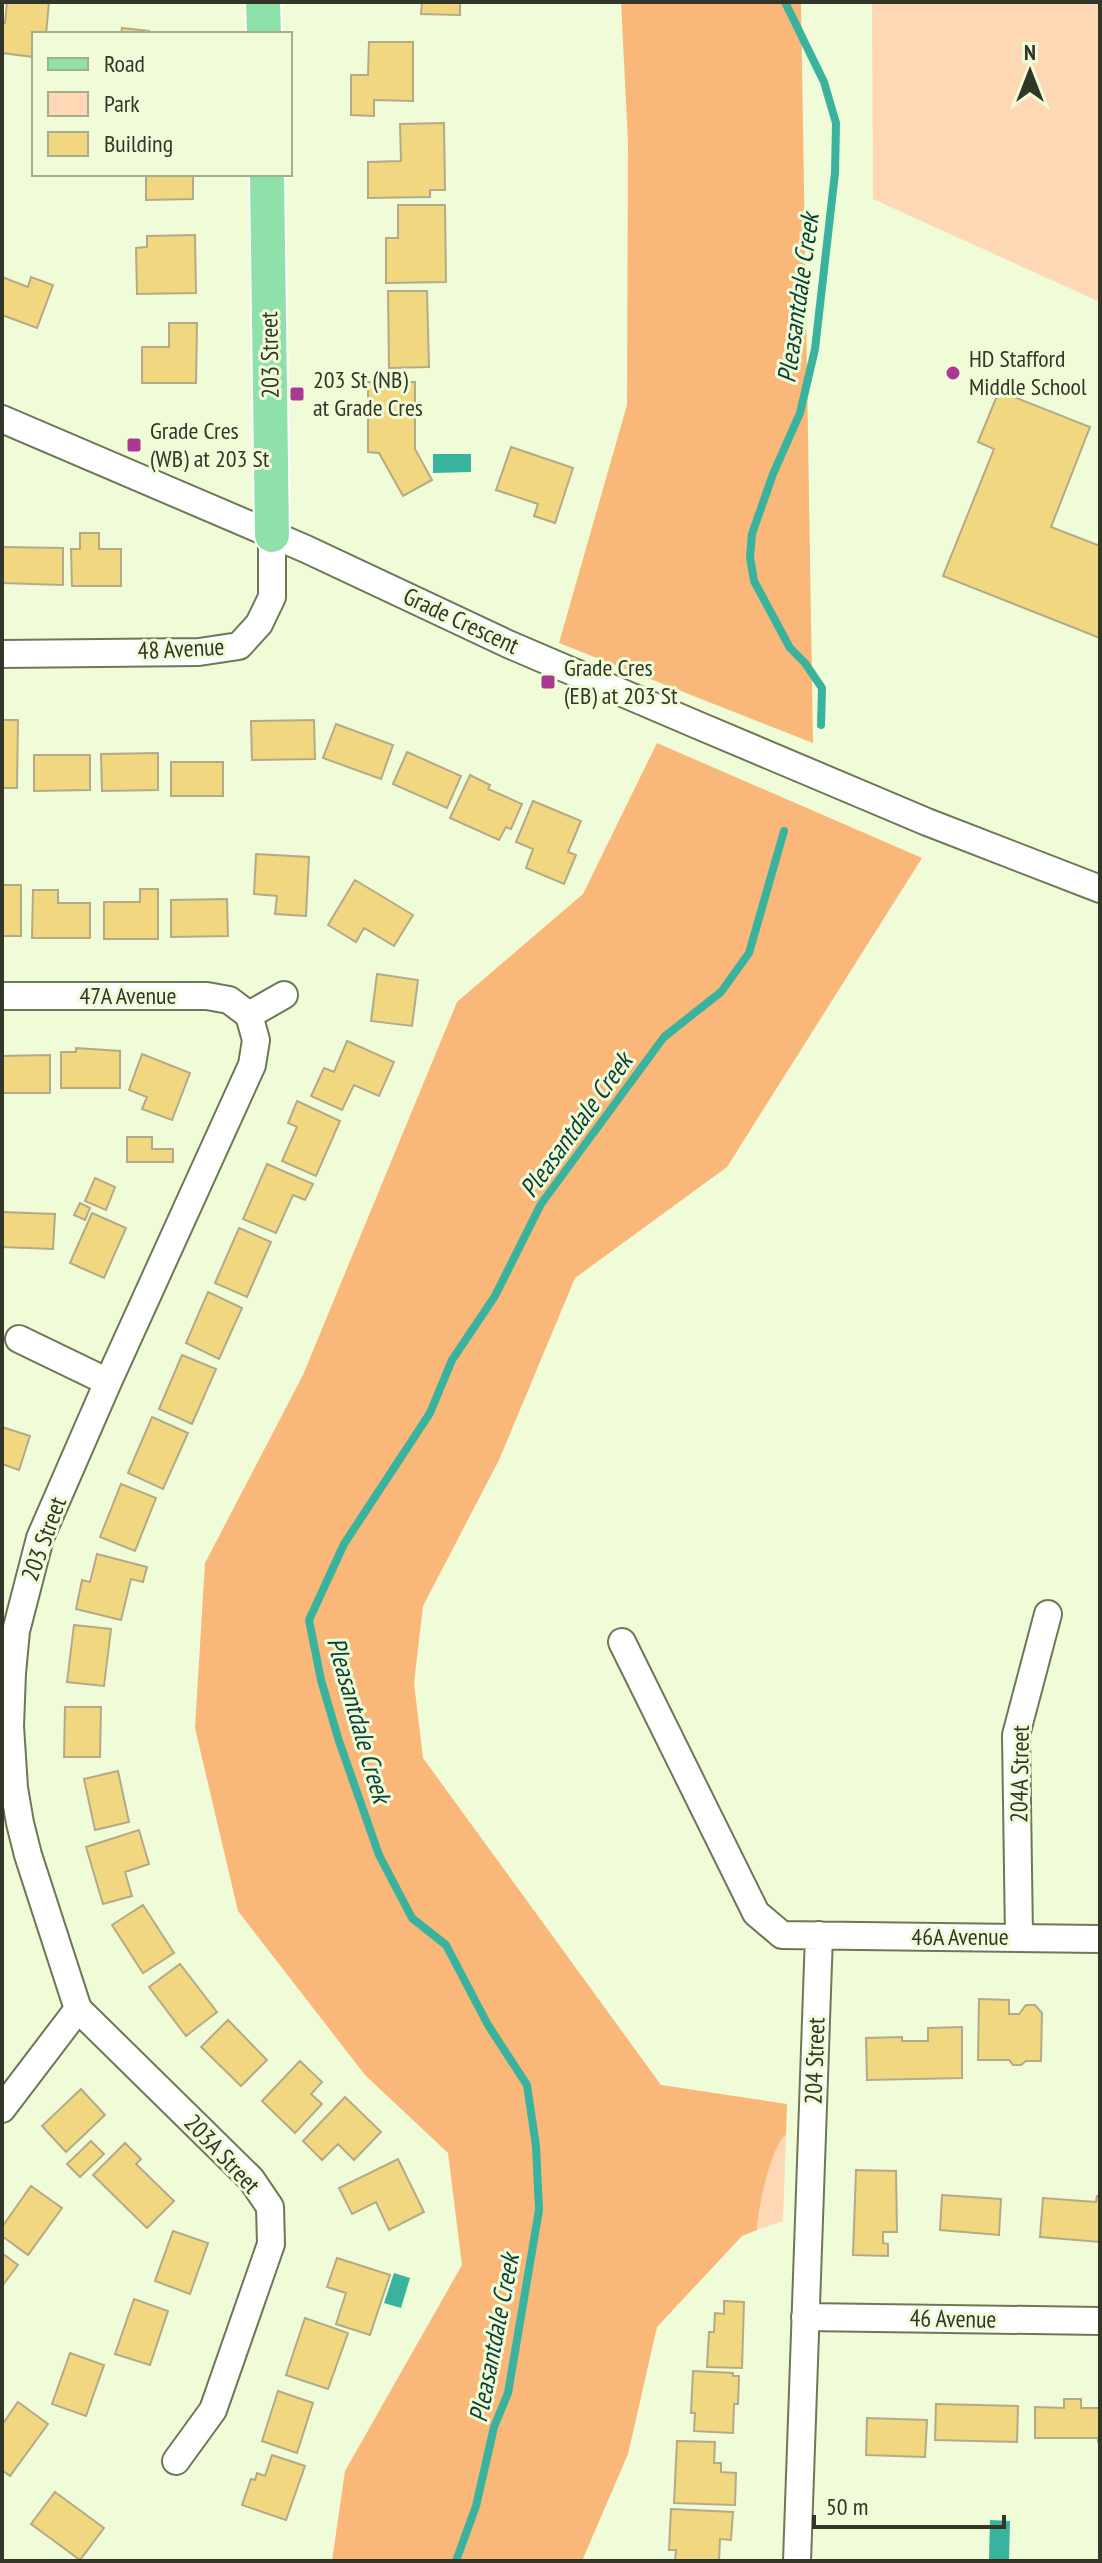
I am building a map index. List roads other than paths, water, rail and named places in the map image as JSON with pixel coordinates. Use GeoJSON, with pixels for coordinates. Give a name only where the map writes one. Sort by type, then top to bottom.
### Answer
{"type":"FeatureCollection","features":[{"type":"Feature","properties":{"kind":"main road"},"geometry":{"type":"LineString","coordinates":[[263,2],[264,32]]}},
{"type":"Feature","properties":{"kind":"main road","name":"203 Street"},"geometry":{"type":"LineString","coordinates":[[267,176],[272,535]]}},
{"type":"Feature","properties":{"kind":"street","name":"Grade Crescent"},"geometry":{"type":"LineString","coordinates":[[2,419],[272,535],[508,644],[931,824],[1100,889]]}},
{"type":"Feature","properties":{"kind":"street","name":"48 Avenue"},"geometry":{"type":"LineString","coordinates":[[2,654],[199,652],[239,646],[259,624],[272,597],[272,535]]}},
{"type":"Feature","properties":{"kind":"street"},"geometry":{"type":"LineString","coordinates":[[249,1015],[284,995]]}},
{"type":"Feature","properties":{"kind":"street","name":"47A Avenue"},"geometry":{"type":"LineString","coordinates":[[2,996],[207,996],[229,1000],[249,1015]]}},
{"type":"Feature","properties":{"kind":"street","name":"203 Street"},"geometry":{"type":"LineString","coordinates":[[78,2009],[8,1789],[12,1673],[21,1605],[40,1538],[252,1065],[256,1040],[249,1015]]}},
{"type":"Feature","properties":{"kind":"street"},"geometry":{"type":"LineString","coordinates":[[19,1339],[108,1382]]}},
{"type":"Feature","properties":{"kind":"street","name":"204A Street"},"geometry":{"type":"LineString","coordinates":[[1019,1937],[1016,1735],[1048,1614]]}},
{"type":"Feature","properties":{"kind":"street"},"geometry":{"type":"LineString","coordinates":[[622,1642],[756,1913],[782,1935],[819,1935]]}},
{"type":"Feature","properties":{"kind":"street","name":"46A Avenue"},"geometry":{"type":"LineString","coordinates":[[819,1935],[1100,1939]]}},
{"type":"Feature","properties":{"kind":"street","name":"204 Street"},"geometry":{"type":"LineString","coordinates":[[797,2561],[819,1935]]}},
{"type":"Feature","properties":{"kind":"street"},"geometry":{"type":"LineString","coordinates":[[2,2109],[78,2009]]}},
{"type":"Feature","properties":{"kind":"street","name":"203A Street"},"geometry":{"type":"LineString","coordinates":[[78,2009],[251,2179],[270,2207],[271,2244],[213,2410],[176,2461]]}},
{"type":"Feature","properties":{"kind":"street","name":"46 Avenue"},"geometry":{"type":"LineString","coordinates":[[805,2317],[1100,2321]]}},
{"type":"Feature","properties":{"kind":"water"},"geometry":{"type":"Polygon","coordinates":[[[433,454],[471,454],[471,472],[433,473],[433,454]]]}},
{"type":"Feature","properties":{"kind":"water"},"geometry":{"type":"Polygon","coordinates":[[[394,2273],[410,2278],[401,2308],[384,2303],[394,2273]]]}},
{"type":"Feature","properties":{"kind":"water"},"geometry":{"type":"Polygon","coordinates":[[[990,2520],[1010,2521],[1009,2560],[989,2559],[990,2520]]]}},
{"type":"Feature","properties":{"kind":"waterway","name":"Pleasantdale Creek"},"geometry":{"type":"LineString","coordinates":[[785,2],[824,82],[836,123],[835,173],[815,349],[800,413],[773,474],[752,534],[750,557],[754,581],[790,648],[822,688],[821,725]]}},
{"type":"Feature","properties":{"kind":"waterway","name":"Pleasantdale Creek"},"geometry":{"type":"LineString","coordinates":[[456,2561],[476,2506],[494,2427],[508,2393],[539,2210],[536,2146],[527,2085],[488,2025],[446,1945],[412,1918],[379,1855],[339,1741],[321,1680],[309,1620],[344,1544],[430,1413],[452,1360],[495,1296],[541,1204],[664,1037],[721,992],[749,953],[784,831]]}},
{"type":"Feature","properties":{"kind":"place","name":"HD Stafford Middle School"},"geometry":{"type":"Point","coordinates":[953,373]}},
{"type":"Feature","properties":{"kind":"place","name":"203 St (NB) at Grade Cres"},"geometry":{"type":"Point","coordinates":[297,394]}},
{"type":"Feature","properties":{"kind":"place","name":"Grade Cres (WB) at 203 St"},"geometry":{"type":"Point","coordinates":[134,445]}},
{"type":"Feature","properties":{"kind":"place","name":"Grade Cres (EB) at 203 St"},"geometry":{"type":"Point","coordinates":[548,682]}}]}
